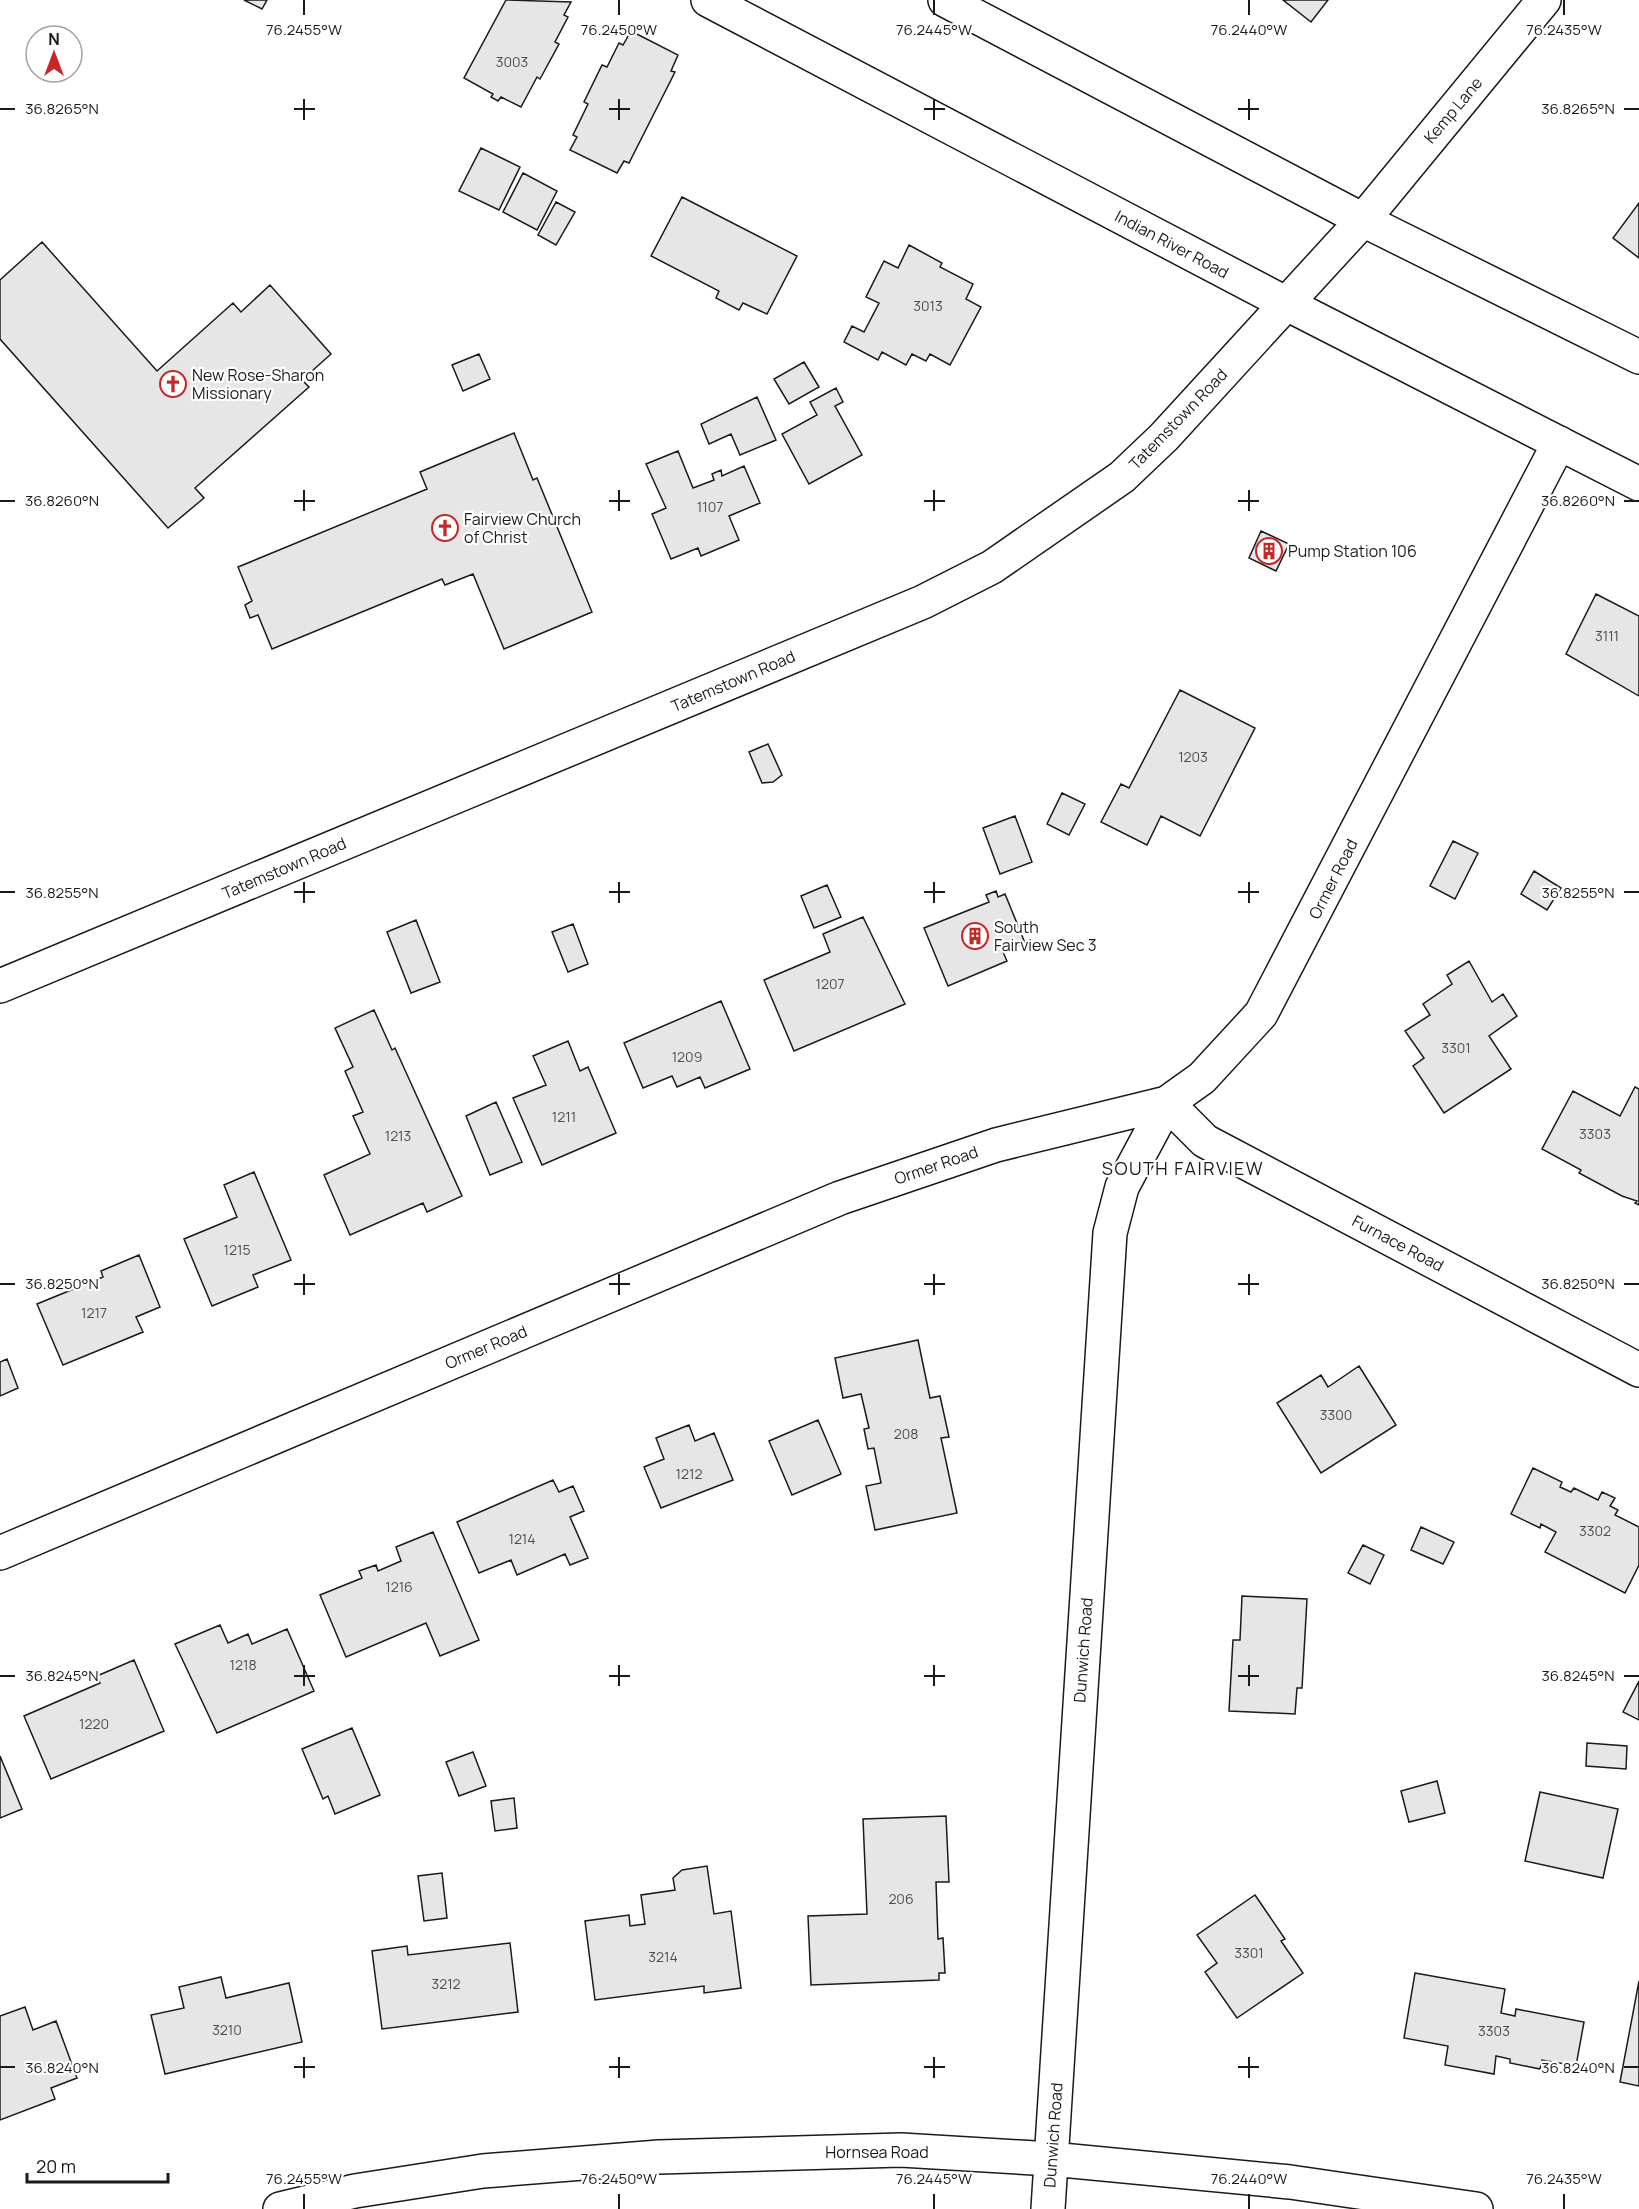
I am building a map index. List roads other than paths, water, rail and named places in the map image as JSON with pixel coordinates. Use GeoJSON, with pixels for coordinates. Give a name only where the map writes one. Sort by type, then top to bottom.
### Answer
{"type":"FeatureCollection","features":[{"type":"Feature","properties":{"kind":"street","name":"Indian River Road"},"geometry":{"type":"LineString","coordinates":[[708,0],[1287,304],[1639,484]]}},
{"type":"Feature","properties":{"kind":"street"},"geometry":{"type":"LineString","coordinates":[[945,0],[1363,220],[1639,357]]}},
{"type":"Feature","properties":{"kind":"street","name":"Kemp Lane"},"geometry":{"type":"LineString","coordinates":[[1363,220],[1544,0]]}},
{"type":"Feature","properties":{"kind":"street","name":"Tatemstown Road"},"geometry":{"type":"LineString","coordinates":[[0,986],[912,606],[992,567],[1122,477],[1164,437],[1363,220]]}},
{"type":"Feature","properties":{"kind":"street","name":"Ormer Road"},"geometry":{"type":"LineString","coordinates":[[0,1553],[840,1198],[996,1145],[1167,1103],[1202,1078],[1262,1014],[1559,443]]}},
{"type":"Feature","properties":{"kind":"street","name":"Furnace Road"},"geometry":{"type":"LineString","coordinates":[[1167,1103],[1205,1142],[1639,1370]]}},
{"type":"Feature","properties":{"kind":"street","name":"Dunwich Road"},"geometry":{"type":"LineString","coordinates":[[1048,2209],[1110,1233],[1122,1187],[1167,1103]]}},
{"type":"Feature","properties":{"kind":"street","name":"Hornsea Road"},"geometry":{"type":"LineString","coordinates":[[280,2209],[355,2191],[483,2171],[660,2157],[901,2150],[1051,2159],[1290,2182],[1476,2209]]}},
{"type":"Feature","properties":{"kind":"place","name":"New Rose-Sharon Missionary"},"geometry":{"type":"Point","coordinates":[173,384]}},
{"type":"Feature","properties":{"kind":"place","name":"Fairview Church of Christ"},"geometry":{"type":"Point","coordinates":[445,528]}},
{"type":"Feature","properties":{"kind":"place","name":"Pump Station 106"},"geometry":{"type":"Point","coordinates":[1269,551]}},
{"type":"Feature","properties":{"kind":"place","name":"South Fairview Sec 3"},"geometry":{"type":"Point","coordinates":[975,936]}},
{"type":"Feature","properties":{"kind":"district","name":"SOUTH FAIRVIEW"},"geometry":{"type":"Point","coordinates":[1183,1168]}}]}
